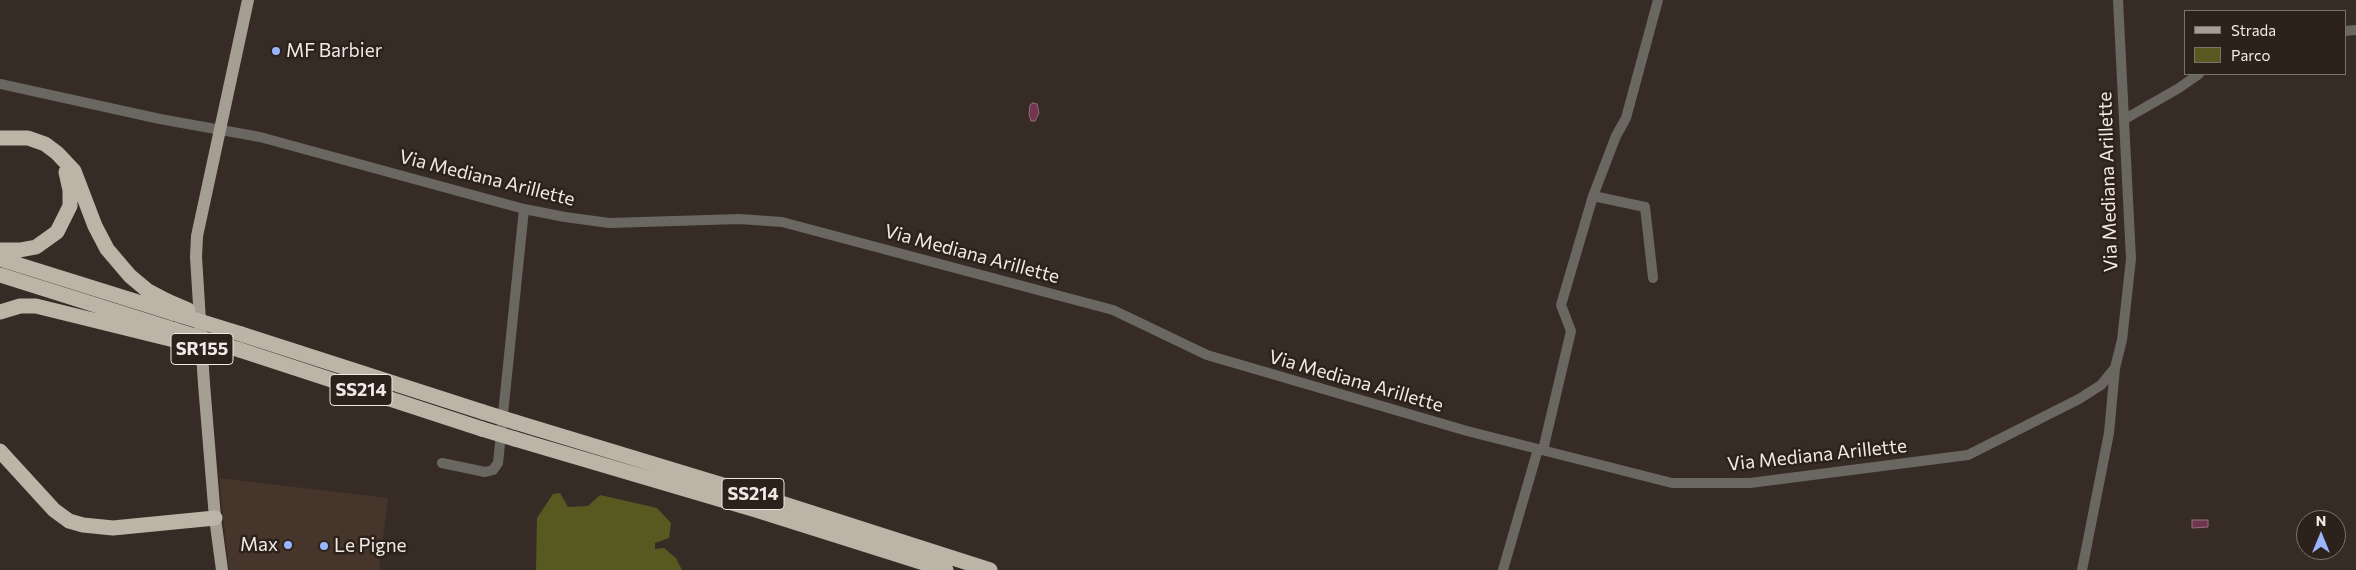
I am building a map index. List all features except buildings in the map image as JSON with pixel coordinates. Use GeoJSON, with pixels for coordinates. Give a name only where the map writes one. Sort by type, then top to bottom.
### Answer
{"type":"FeatureCollection","features":[{"type":"Feature","properties":{"kind":"highway"},"geometry":{"type":"LineString","coordinates":[[0,138],[28,138],[45,144],[57,153],[67,166],[74,171],[95,226],[107,249],[130,276],[170,307]]}},
{"type":"Feature","properties":{"kind":"highway"},"geometry":{"type":"LineString","coordinates":[[0,250],[20,250],[36,247],[57,232],[70,206],[67,166]]}},
{"type":"Feature","properties":{"kind":"highway","name":"SS214"},"geometry":{"type":"LineString","coordinates":[[0,259],[170,307],[215,326],[483,412],[759,496],[990,570]]}},
{"type":"Feature","properties":{"kind":"highway","name":"SS214"},"geometry":{"type":"LineString","coordinates":[[0,275],[174,335],[216,343],[240,350],[482,429],[756,510],[946,570]]}},
{"type":"Feature","properties":{"kind":"highway"},"geometry":{"type":"LineString","coordinates":[[0,312],[20,306],[36,306],[174,335]]}},
{"type":"Feature","properties":{"kind":"highway"},"geometry":{"type":"LineString","coordinates":[[0,440],[28,480]]}},
{"type":"Feature","properties":{"kind":"highway"},"geometry":{"type":"LineString","coordinates":[[0,451],[54,510],[69,520],[83,525],[113,528],[216,518]]}},
{"type":"Feature","properties":{"kind":"main road","name":"SR155"},"geometry":{"type":"LineString","coordinates":[[222,570],[216,518],[196,257],[197,236],[248,0]]}},
{"type":"Feature","properties":{"kind":"street"},"geometry":{"type":"LineString","coordinates":[[1502,570],[1540,450],[1571,332],[1561,305],[1593,196],[1616,136],[1626,118],[1658,0]]}},
{"type":"Feature","properties":{"kind":"street","name":"Via Mediana Arillette"},"geometry":{"type":"LineString","coordinates":[[0,84],[160,119],[260,137],[524,209],[609,223],[739,219],[782,222],[1113,310],[1207,355],[1467,431],[1672,483],[1750,483],[1968,455],[2079,399],[2101,385],[2115,368],[2122,340],[2131,259],[2126,199],[2125,119],[2118,0]]}},
{"type":"Feature","properties":{"kind":"street"},"geometry":{"type":"LineString","coordinates":[[2125,119],[2198,75]]}},
{"type":"Feature","properties":{"kind":"street"},"geometry":{"type":"LineString","coordinates":[[1593,196],[1645,206],[1653,278]]}},
{"type":"Feature","properties":{"kind":"street"},"geometry":{"type":"LineString","coordinates":[[442,463],[485,472],[493,470],[498,463],[524,209]]}},
{"type":"Feature","properties":{"kind":"street"},"geometry":{"type":"LineString","coordinates":[[2082,570],[2110,433],[2115,368]]}},
{"type":"Feature","properties":{"kind":"shaded area"},"geometry":{"type":"Polygon","coordinates":[[[1033,103],[1037,104],[1039,113],[1035,121],[1031,121],[1029,114],[1030,105],[1033,103]]]}},
{"type":"Feature","properties":{"kind":"shaded area"},"geometry":{"type":"Polygon","coordinates":[[[219,478],[388,498],[379,570],[229,570],[219,478]]]}},
{"type":"Feature","properties":{"kind":"shaded area"},"geometry":{"type":"Polygon","coordinates":[[[2192,520],[2208,520],[2208,527],[2192,528],[2192,520]]]}},
{"type":"Feature","properties":{"kind":"green space"},"geometry":{"type":"Polygon","coordinates":[[[560,493],[568,507],[588,506],[600,495],[657,508],[671,523],[669,538],[655,543],[655,549],[664,548],[676,558],[682,570],[536,570],[537,518],[553,494],[560,493]]]}},
{"type":"Feature","properties":{"kind":"place","name":"MF Barbier"},"geometry":{"type":"Point","coordinates":[276,51]}},
{"type":"Feature","properties":{"kind":"place","name":"Max"},"geometry":{"type":"Point","coordinates":[288,545]}},
{"type":"Feature","properties":{"kind":"place","name":"Le Pigne"},"geometry":{"type":"Point","coordinates":[324,546]}}]}
